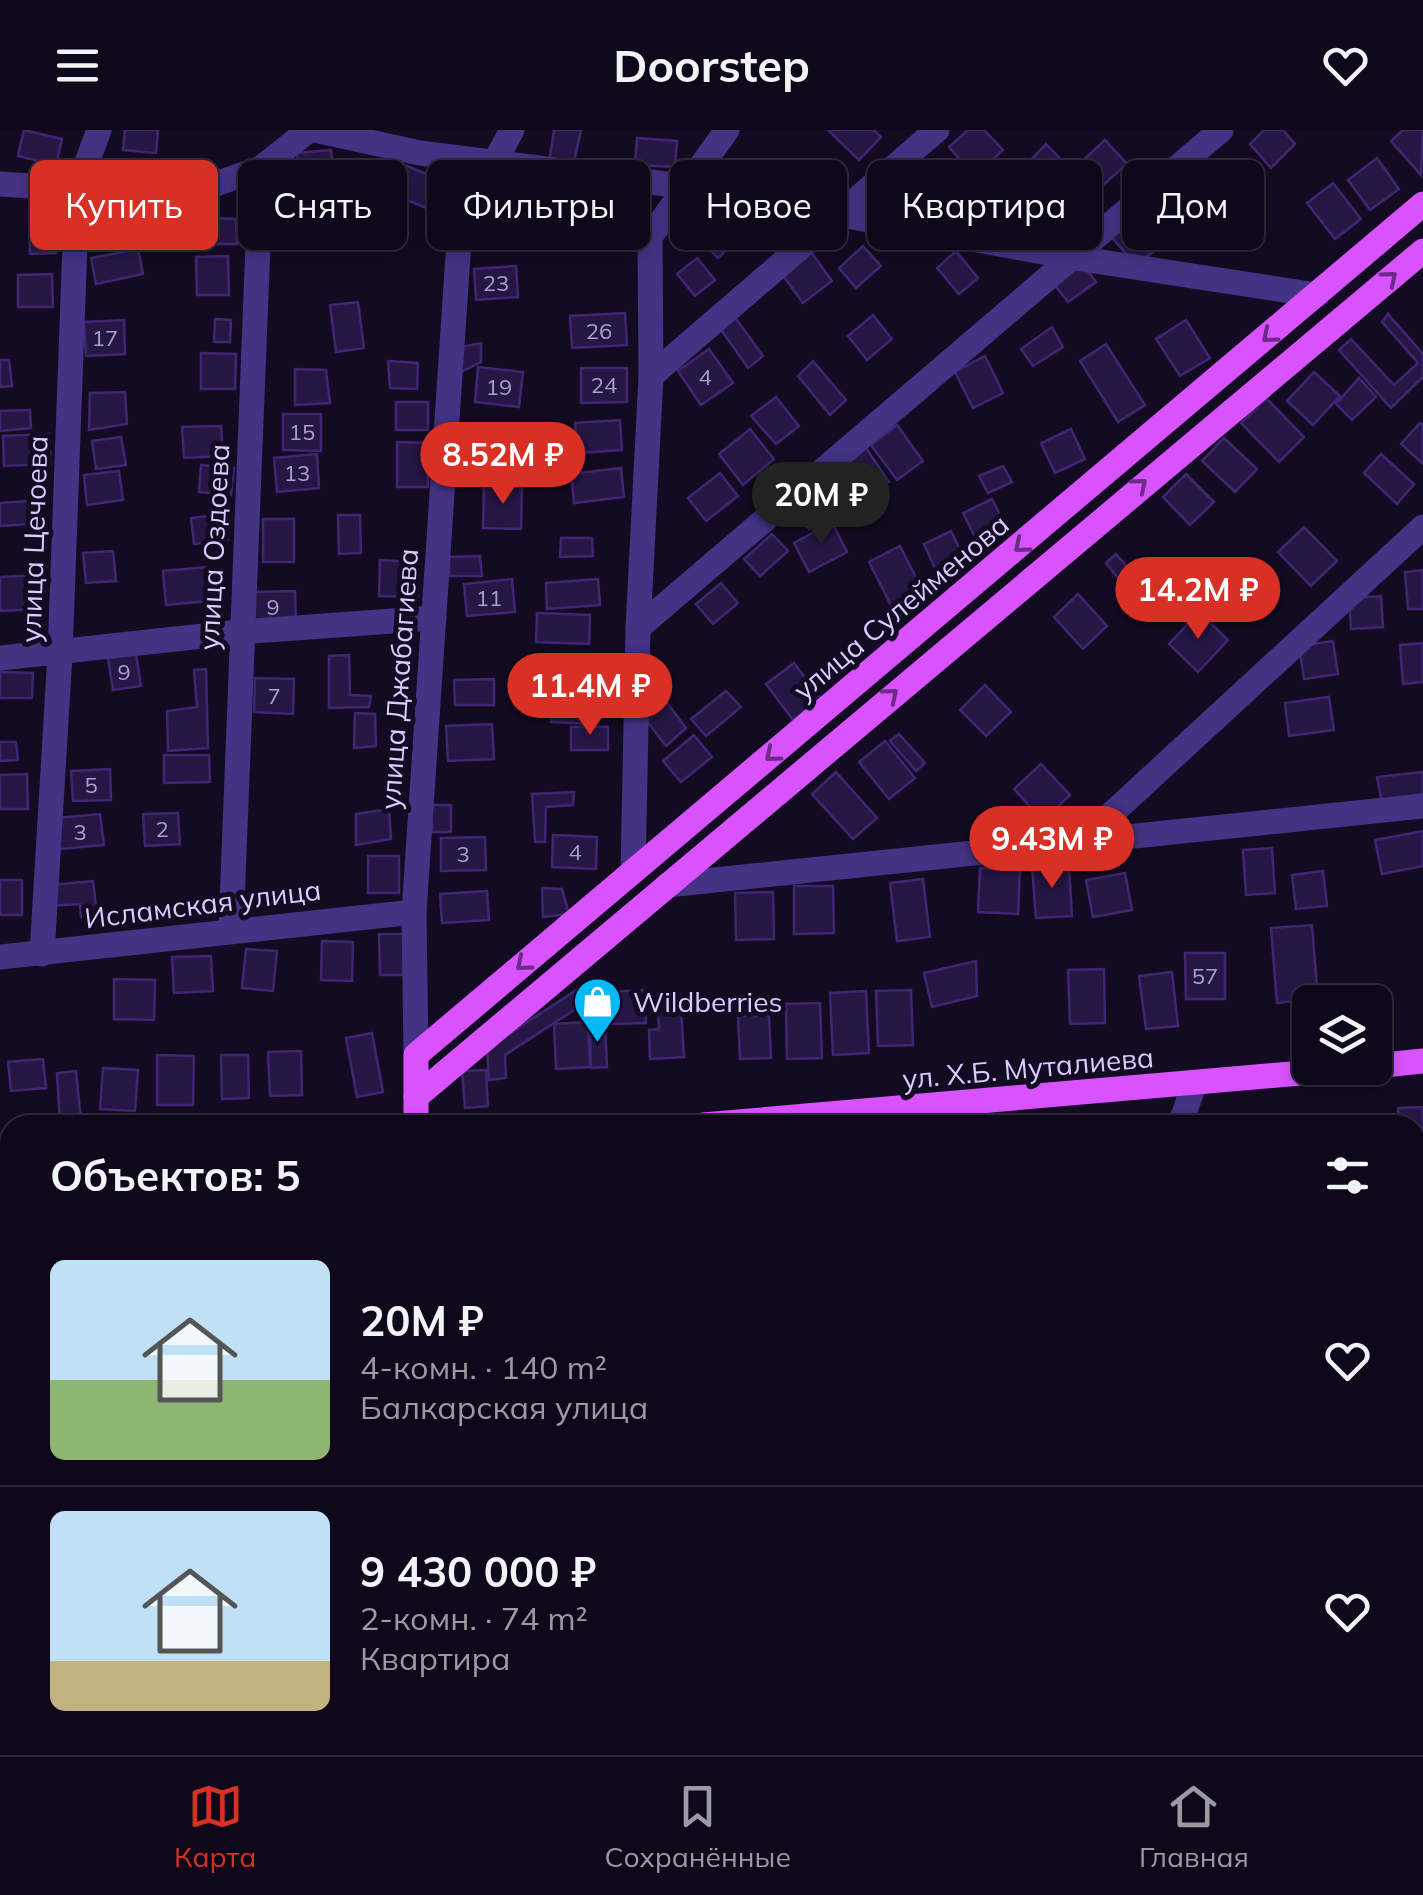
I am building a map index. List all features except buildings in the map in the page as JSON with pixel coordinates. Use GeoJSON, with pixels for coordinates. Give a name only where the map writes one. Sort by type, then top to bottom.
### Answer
{"type":"FeatureCollection","features":[{"type":"Feature","properties":{"kind":"main road","name":"улица Сулейменова"},"geometry":{"type":"LineString","coordinates":[[416,1054],[1423,204]]}},
{"type":"Feature","properties":{"kind":"main road"},"geometry":{"type":"LineString","coordinates":[[416,1097],[1423,251]]}},
{"type":"Feature","properties":{"kind":"main road","name":"улица Джабагиева"},"geometry":{"type":"LineString","coordinates":[[416,1054],[416,1115]]}},
{"type":"Feature","properties":{"kind":"main road"},"geometry":{"type":"LineString","coordinates":[[1392,1064],[1423,1061]]}},
{"type":"Feature","properties":{"kind":"main road","name":"ул. Х.Б. Муталиева"},"geometry":{"type":"LineString","coordinates":[[826,1115],[1292,1075]]}},
{"type":"Feature","properties":{"kind":"street","name":"улица Цечоева"},"geometry":{"type":"LineString","coordinates":[[88,160],[99,130]]}},
{"type":"Feature","properties":{"kind":"street"},"geometry":{"type":"LineString","coordinates":[[272,160],[312,130],[420,153],[485,160]]}},
{"type":"Feature","properties":{"kind":"street","name":"улица Джабагиева"},"geometry":{"type":"LineString","coordinates":[[495,160],[512,130]]}},
{"type":"Feature","properties":{"kind":"street"},"geometry":{"type":"LineString","coordinates":[[707,160],[727,130]]}},
{"type":"Feature","properties":{"kind":"street"},"geometry":{"type":"LineString","coordinates":[[847,210],[937,130]]}},
{"type":"Feature","properties":{"kind":"street"},"geometry":{"type":"LineString","coordinates":[[638,628],[1221,130]]}},
{"type":"Feature","properties":{"kind":"street"},"geometry":{"type":"LineString","coordinates":[[0,184],[30,186]]}},
{"type":"Feature","properties":{"kind":"street"},"geometry":{"type":"LineString","coordinates":[[633,872],[638,628],[652,376],[650,237],[670,212]]}},
{"type":"Feature","properties":{"kind":"street"},"geometry":{"type":"LineString","coordinates":[[847,217],[1317,296]]}},
{"type":"Feature","properties":{"kind":"street","name":"улица Цечоева"},"geometry":{"type":"LineString","coordinates":[[42,954],[60,654],[75,250]]}},
{"type":"Feature","properties":{"kind":"street","name":"улица Оздоева"},"geometry":{"type":"LineString","coordinates":[[231,929],[257,250]]}},
{"type":"Feature","properties":{"kind":"street","name":"улица Джабагиева"},"geometry":{"type":"LineString","coordinates":[[416,1054],[414,912],[458,250]]}},
{"type":"Feature","properties":{"kind":"street"},"geometry":{"type":"LineString","coordinates":[[652,376],[800,250]]}},
{"type":"Feature","properties":{"kind":"street"},"geometry":{"type":"LineString","coordinates":[[1081,842],[1423,527]]}},
{"type":"Feature","properties":{"kind":"street"},"geometry":{"type":"LineString","coordinates":[[0,658],[240,632],[434,618]]}},
{"type":"Feature","properties":{"kind":"street"},"geometry":{"type":"LineString","coordinates":[[667,885],[1423,806]]}},
{"type":"Feature","properties":{"kind":"street","name":"Исламская улица"},"geometry":{"type":"LineString","coordinates":[[0,956],[414,912]]}},
{"type":"Feature","properties":{"kind":"street"},"geometry":{"type":"LineString","coordinates":[[1184,1115],[1194,1085]]}},
{"type":"Feature","properties":{"kind":"place","name":"Wildberries"},"geometry":{"type":"Point","coordinates":[598,1044]}}]}
